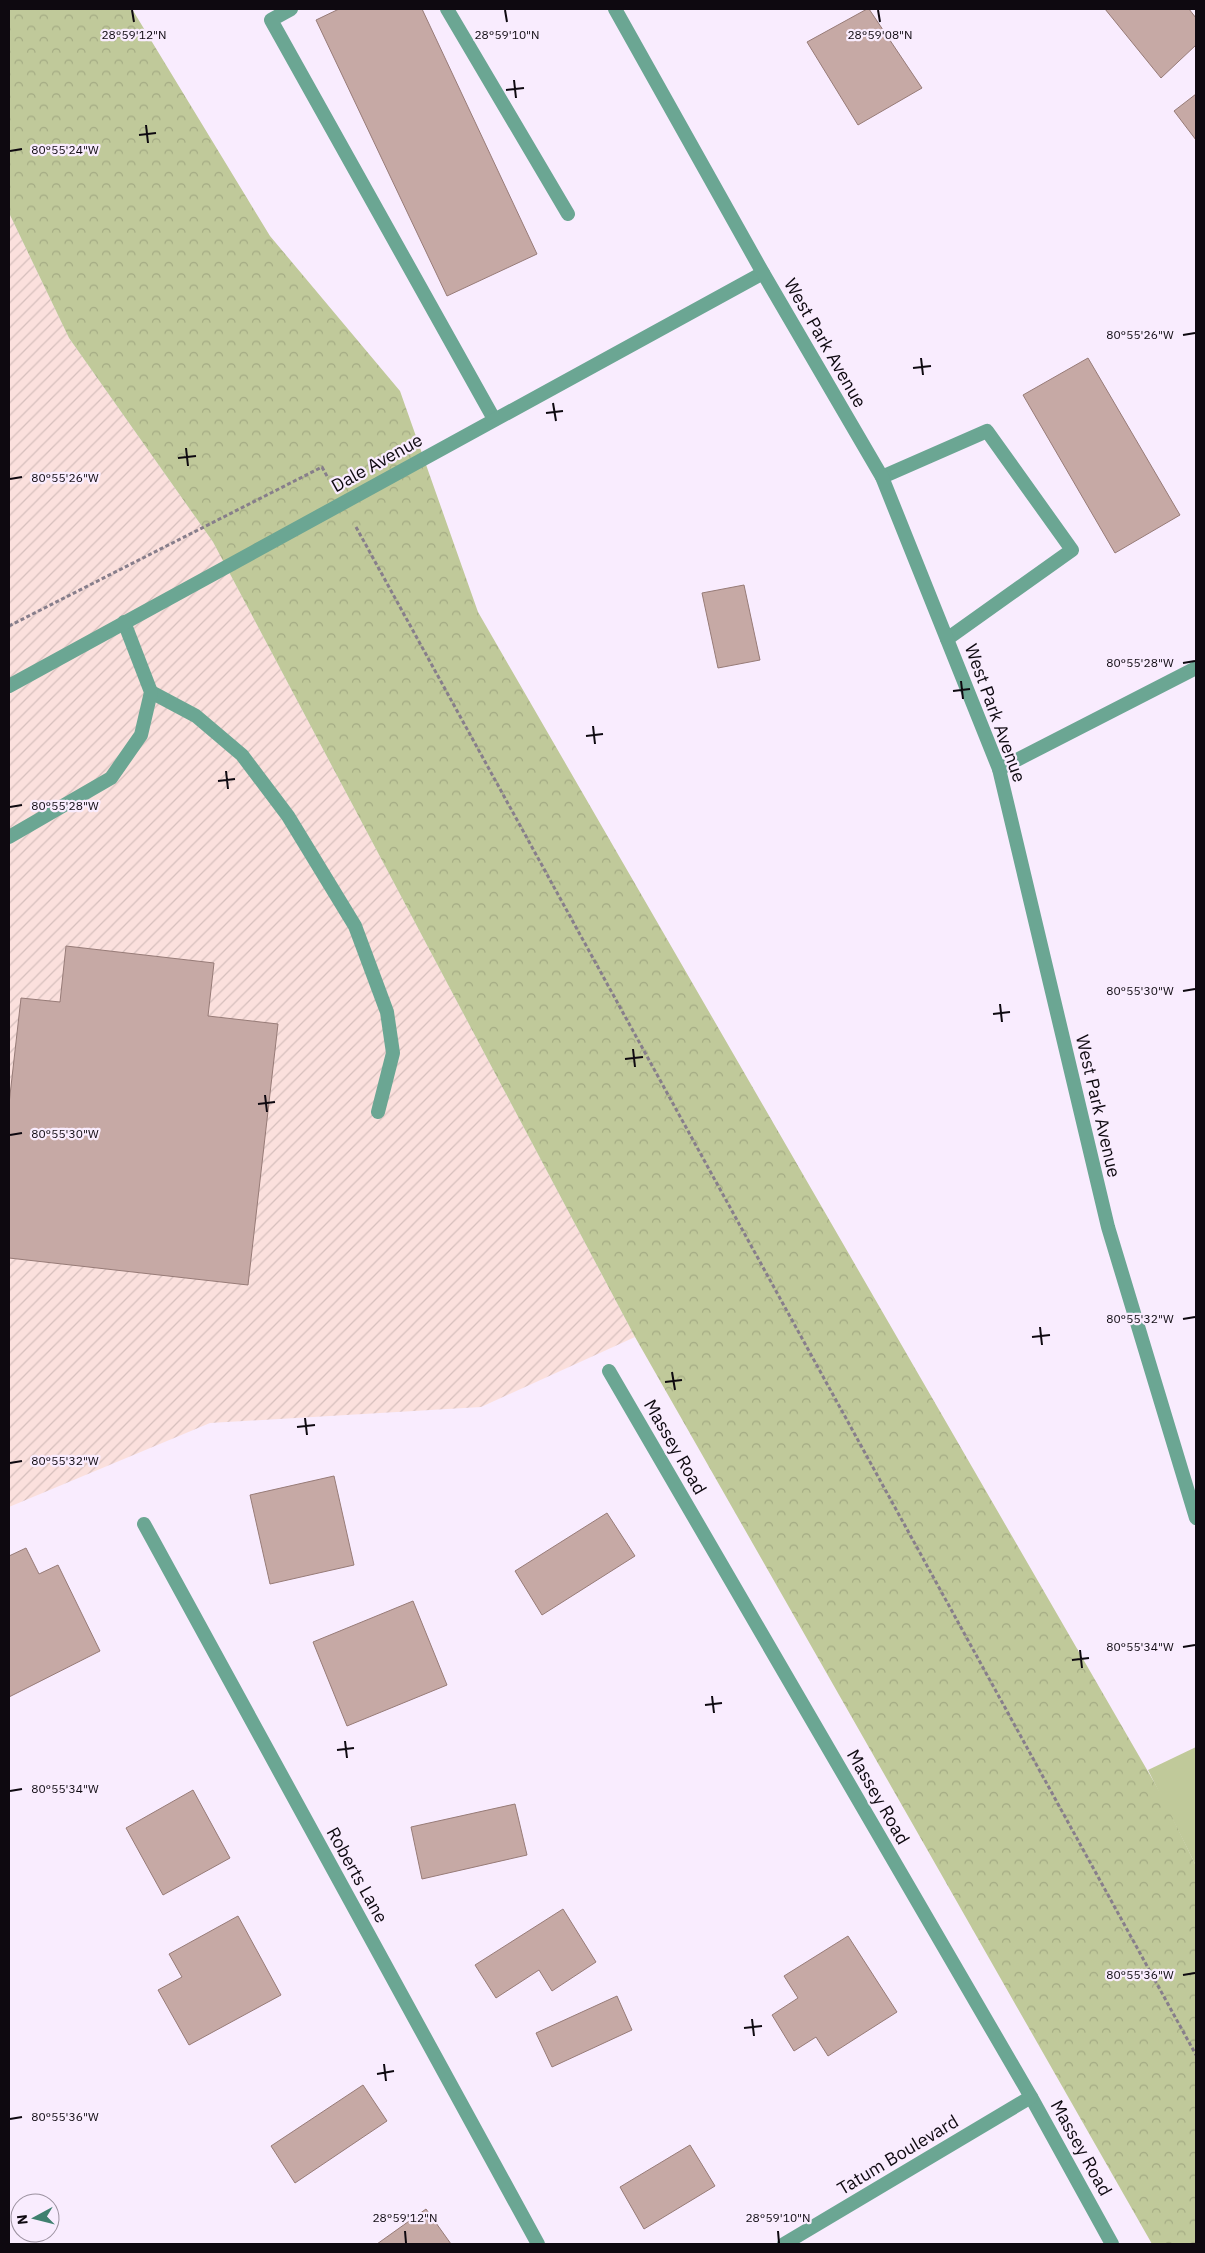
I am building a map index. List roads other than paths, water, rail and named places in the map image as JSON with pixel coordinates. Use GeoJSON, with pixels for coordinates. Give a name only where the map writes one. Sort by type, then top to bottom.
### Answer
{"type":"FeatureCollection","features":[{"type":"Feature","properties":{"kind":"street"},"geometry":{"type":"LineString","coordinates":[[291,9],[272,20],[494,419]]}},
{"type":"Feature","properties":{"kind":"street"},"geometry":{"type":"LineString","coordinates":[[447,9],[568,214]]}},
{"type":"Feature","properties":{"kind":"street","name":"West Park Avenue"},"geometry":{"type":"LineString","coordinates":[[615,9],[763,273],[882,477],[999,769],[1108,1227],[1196,1518]]}},
{"type":"Feature","properties":{"kind":"street","name":"Dale Avenue"},"geometry":{"type":"LineString","coordinates":[[9,686],[763,273]]}},
{"type":"Feature","properties":{"kind":"street"},"geometry":{"type":"LineString","coordinates":[[882,477],[987,431],[1072,550],[947,640]]}},
{"type":"Feature","properties":{"kind":"street"},"geometry":{"type":"LineString","coordinates":[[9,837],[112,778],[141,736],[151,692],[124,622]]}},
{"type":"Feature","properties":{"kind":"street"},"geometry":{"type":"LineString","coordinates":[[999,769],[1196,668]]}},
{"type":"Feature","properties":{"kind":"street"},"geometry":{"type":"LineString","coordinates":[[151,692],[196,716],[242,755],[288,816],[355,926],[387,1012],[393,1053],[378,1112]]}},
{"type":"Feature","properties":{"kind":"street","name":"Massey Road"},"geometry":{"type":"LineString","coordinates":[[608,1370],[1031,2097],[1112,2244]]}},
{"type":"Feature","properties":{"kind":"street","name":"Roberts Lane"},"geometry":{"type":"LineString","coordinates":[[144,1524],[538,2244]]}},
{"type":"Feature","properties":{"kind":"street","name":"Tatum Boulevard"},"geometry":{"type":"LineString","coordinates":[[784,2244],[1031,2097]]}}]}
